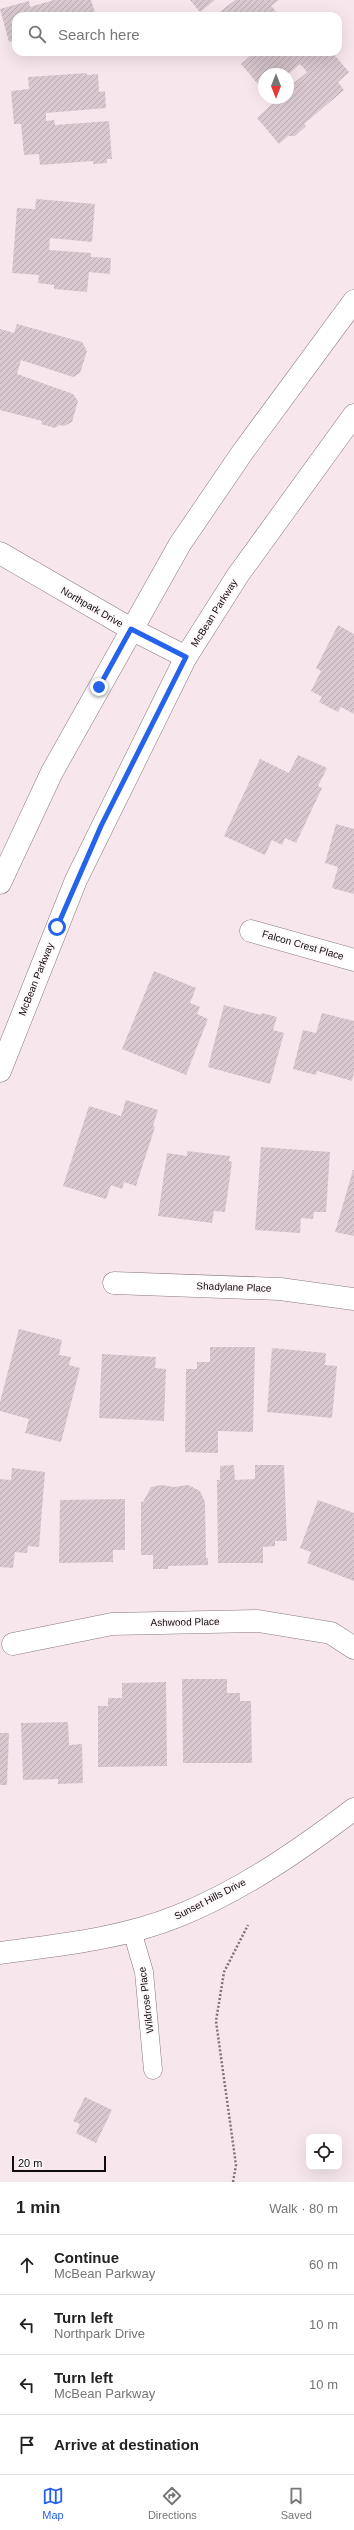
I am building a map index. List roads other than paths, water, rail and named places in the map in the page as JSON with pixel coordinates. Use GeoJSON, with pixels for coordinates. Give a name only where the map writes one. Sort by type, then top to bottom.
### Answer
{"type":"FeatureCollection","features":[{"type":"Feature","properties":{"kind":"main road"},"geometry":{"type":"LineString","coordinates":[[0,883],[52,772],[131,629],[184,538],[242,453],[354,300]]}},
{"type":"Feature","properties":{"kind":"main road","name":"McBean Parkway"},"geometry":{"type":"LineString","coordinates":[[0,1071],[76,880],[186,657],[238,575],[354,414]]}},
{"type":"Feature","properties":{"kind":"main road","name":"Northpark Drive"},"geometry":{"type":"LineString","coordinates":[[0,553],[131,629],[186,657]]}},
{"type":"Feature","properties":{"kind":"main road","name":"Falcon Crest Place"},"geometry":{"type":"LineString","coordinates":[[251,930],[354,960]]}},
{"type":"Feature","properties":{"kind":"main road","name":"Shadylane Place"},"geometry":{"type":"LineString","coordinates":[[114,1283],[280,1289],[354,1299]]}},
{"type":"Feature","properties":{"kind":"main road","name":"Ashwood Place"},"geometry":{"type":"LineString","coordinates":[[13,1644],[112,1624],[258,1621],[332,1632],[354,1648]]}},
{"type":"Feature","properties":{"kind":"main road","name":"Sunset Hills Drive"},"geometry":{"type":"LineString","coordinates":[[0,1953],[76,1944],[132,1931],[178,1916],[234,1888],[313,1840],[354,1808]]}},
{"type":"Feature","properties":{"kind":"lane","name":"Wildrose Place"},"geometry":{"type":"LineString","coordinates":[[132,1931],[144,1972],[153,2070]]}}]}
